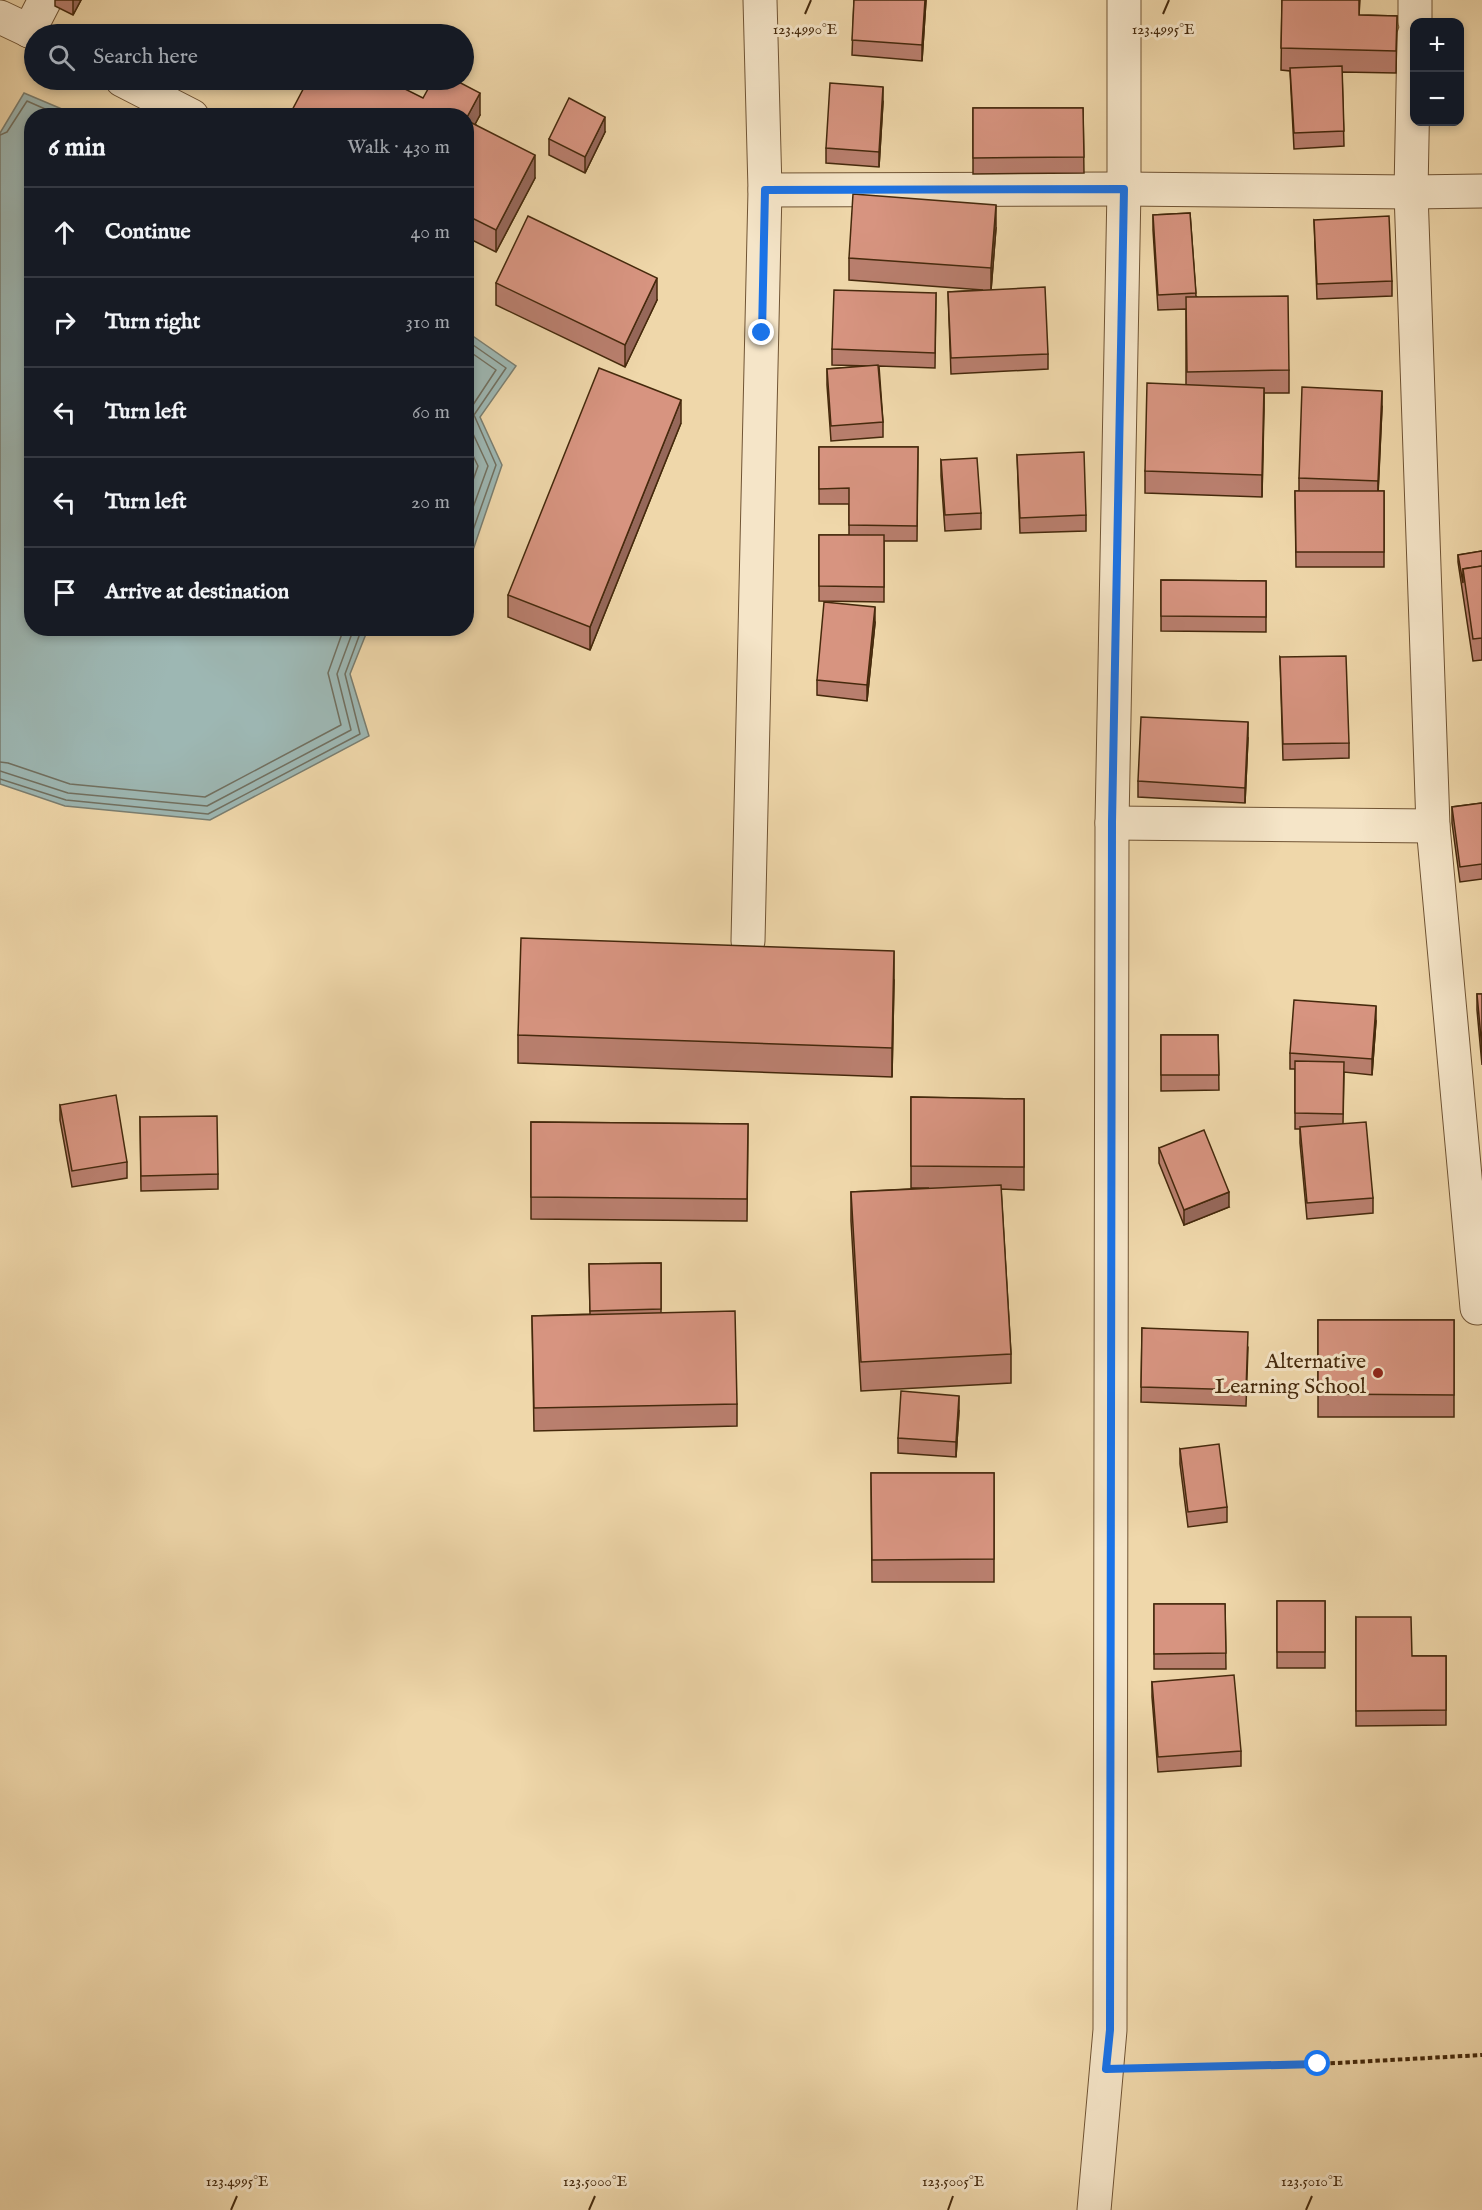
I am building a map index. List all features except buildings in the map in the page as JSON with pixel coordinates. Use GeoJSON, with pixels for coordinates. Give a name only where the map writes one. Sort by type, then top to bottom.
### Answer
{"type":"FeatureCollection","features":[{"type":"Feature","properties":{"kind":"street"},"geometry":{"type":"LineString","coordinates":[[36,24],[45,0]]}},
{"type":"Feature","properties":{"kind":"street"},"geometry":{"type":"LineString","coordinates":[[748,941],[765,190],[759,0]]}},
{"type":"Feature","properties":{"kind":"street"},"geometry":{"type":"LineString","coordinates":[[1094,2210],[1110,2030],[1112,822],[1124,189],[1124,0]]}},
{"type":"Feature","properties":{"kind":"street"},"geometry":{"type":"LineString","coordinates":[[1415,0],[1415,18]]}},
{"type":"Feature","properties":{"kind":"street"},"geometry":{"type":"LineString","coordinates":[[0,17],[24,29]]}},
{"type":"Feature","properties":{"kind":"street"},"geometry":{"type":"LineString","coordinates":[[1413,72],[1411,192],[1433,826],[1477,1308]]}},
{"type":"Feature","properties":{"kind":"street"},"geometry":{"type":"LineString","coordinates":[[141,90],[176,108]]}},
{"type":"Feature","properties":{"kind":"street"},"geometry":{"type":"LineString","coordinates":[[765,190],[1482,191]]}},
{"type":"Feature","properties":{"kind":"street"},"geometry":{"type":"LineString","coordinates":[[1112,822],[1433,826]]}},
{"type":"Feature","properties":{"kind":"path"},"geometry":{"type":"LineString","coordinates":[[1106,2069],[1318,2064],[1482,2055]]}},
{"type":"Feature","properties":{"kind":"water"},"geometry":{"type":"Polygon","coordinates":[[[24,93],[59,108],[24,108],[24,636],[365,636],[350,674],[369,736],[210,820],[65,806],[0,784],[0,133],[24,93]]]}},
{"type":"Feature","properties":{"kind":"water"},"geometry":{"type":"Polygon","coordinates":[[[474,337],[516,366],[480,417],[502,465],[474,547],[474,337]]]}},
{"type":"Feature","properties":{"kind":"place","name":"Alternative Learning School"},"geometry":{"type":"Point","coordinates":[1378,1373]}},
{"type":"Feature","properties":{"kind":"route"},"geometry":{"type":"LineString","coordinates":[[762,333],[765,190],[1124,189],[1112,822],[1110,2030],[1106,2069],[1318,2064]]}}]}
